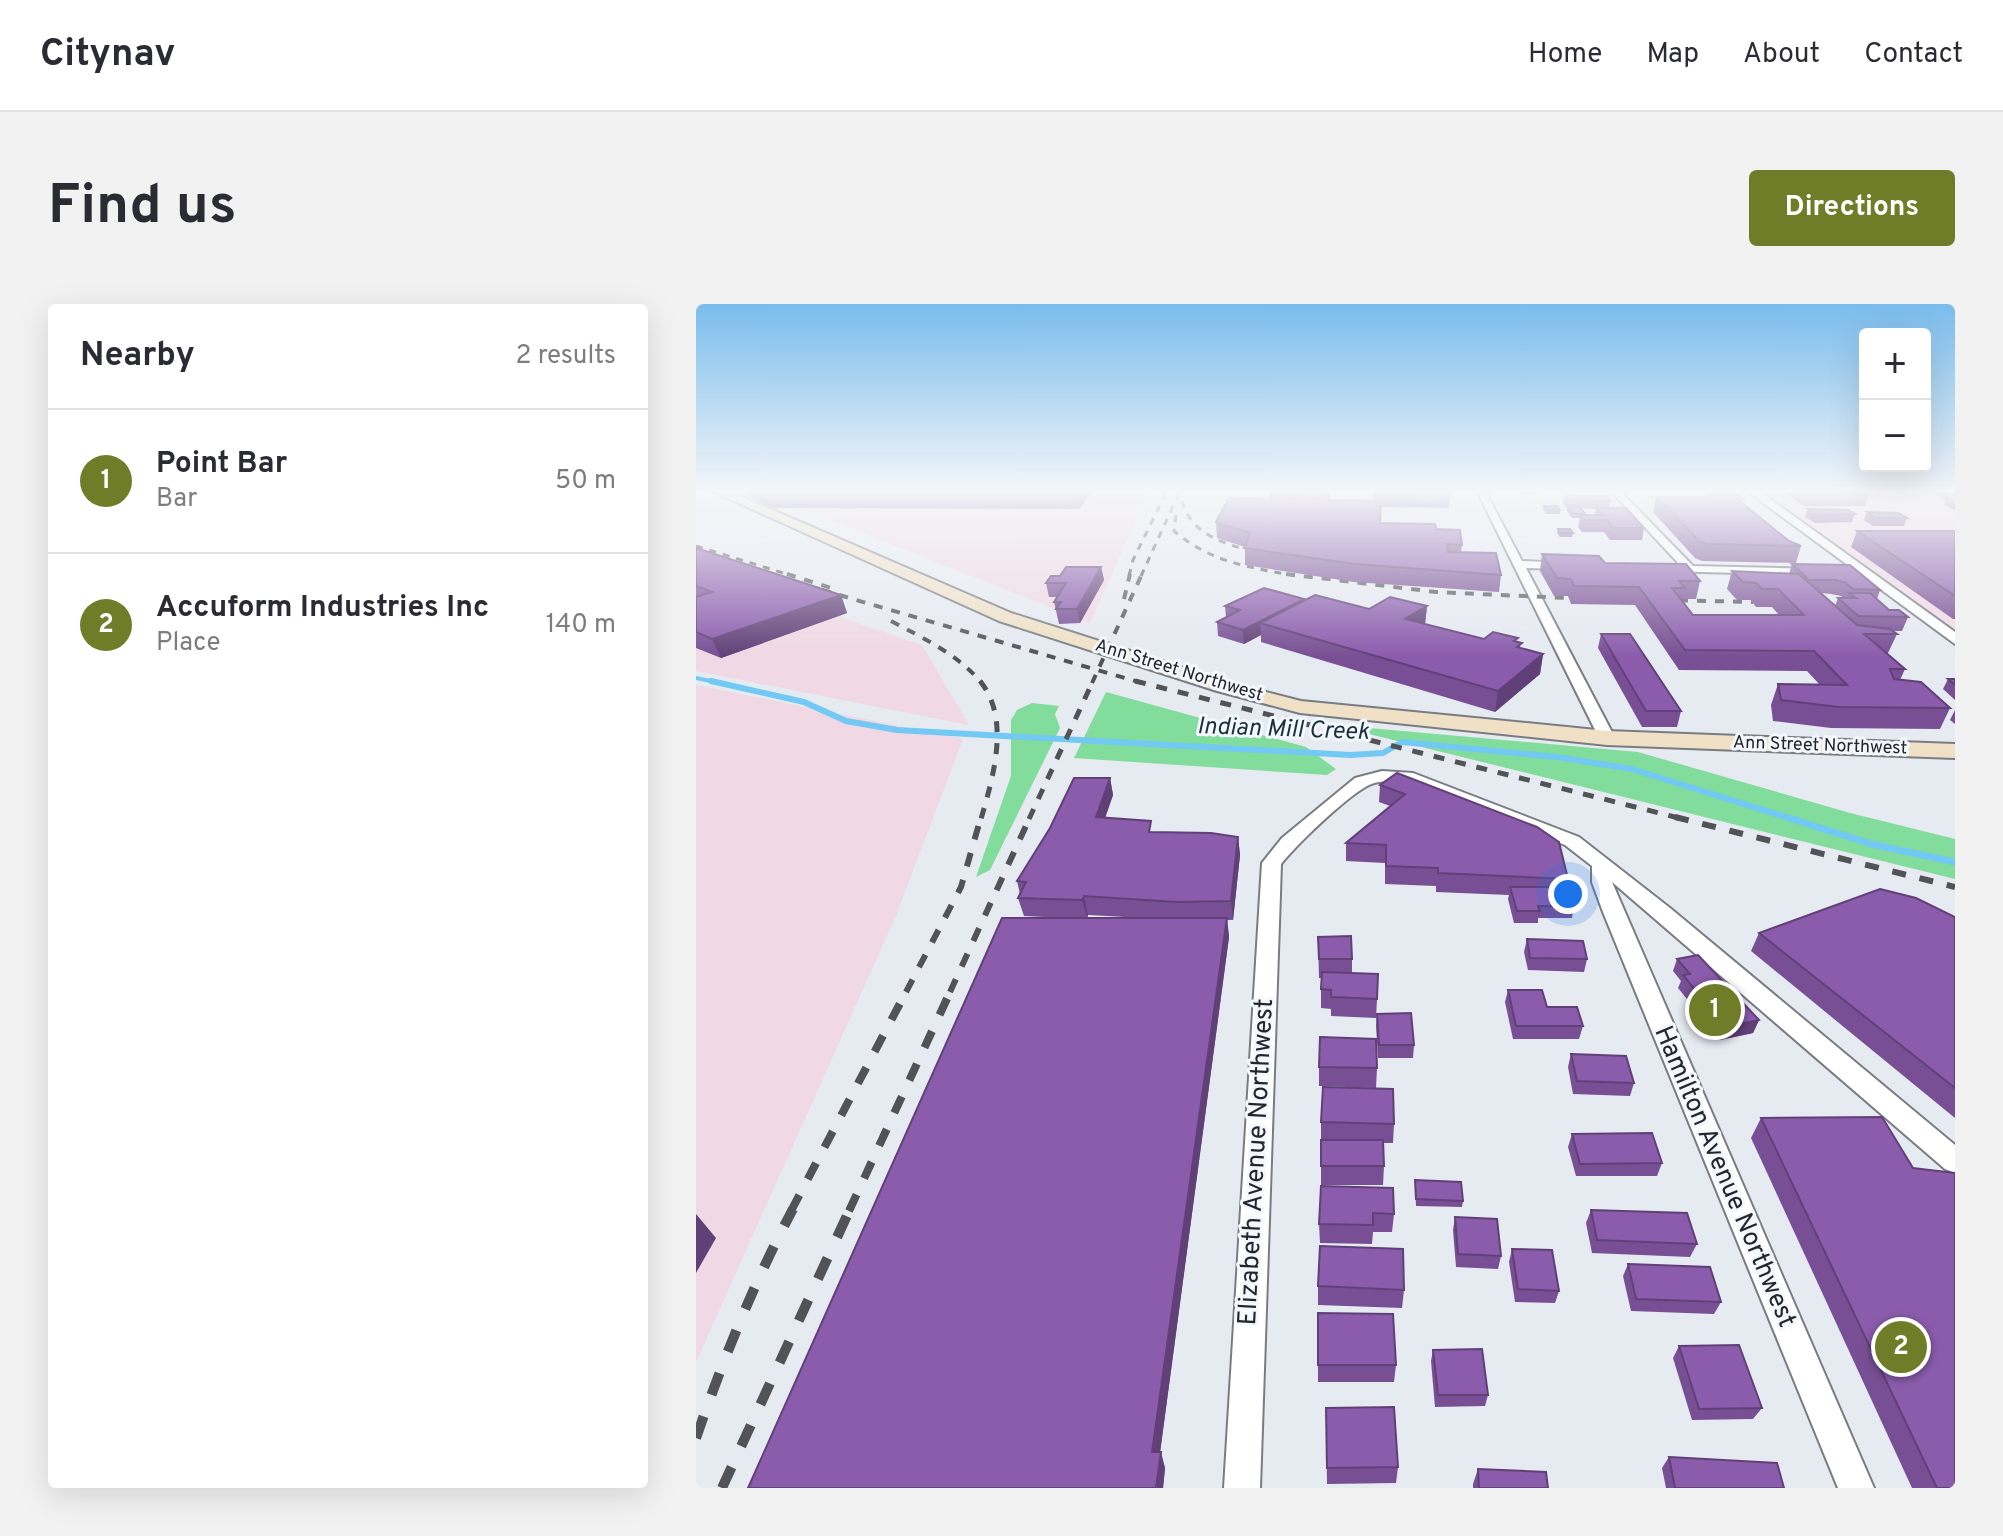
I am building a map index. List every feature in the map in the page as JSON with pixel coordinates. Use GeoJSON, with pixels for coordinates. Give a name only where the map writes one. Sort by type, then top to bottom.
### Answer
{"type":"FeatureCollection","features":[{"type":"Feature","properties":{"kind":"main road","name":"Ann Street Northwest"},"geometry":{"type":"LineString","coordinates":[[849,546],[1005,617],[1251,695],[1350,714],[1607,738],[1955,751]]}},
{"type":"Feature","properties":{"kind":"street"},"geometry":{"type":"LineString","coordinates":[[1507,546],[1607,738]]}},
{"type":"Feature","properties":{"kind":"street"},"geometry":{"type":"LineString","coordinates":[[1668,546],[1690,569]]}},
{"type":"Feature","properties":{"kind":"street"},"geometry":{"type":"LineString","coordinates":[[1822,546],[1854,572],[1955,639]]}},
{"type":"Feature","properties":{"kind":"street"},"geometry":{"type":"LineString","coordinates":[[1516,564],[1575,566]]}},
{"type":"Feature","properties":{"kind":"street"},"geometry":{"type":"LineString","coordinates":[[1647,568],[1833,572]]}},
{"type":"Feature","properties":{"kind":"street","name":"Elizabeth Avenue Northwest"},"geometry":{"type":"LineString","coordinates":[[1242,1488],[1272,863],[1289,842],[1361,782],[1394,775],[1572,841],[1601,863]]}},
{"type":"Feature","properties":{"kind":"street"},"geometry":{"type":"LineString","coordinates":[[1601,863],[1955,1161]]}},
{"type":"Feature","properties":{"kind":"street","name":"Hamilton Avenue Northwest"},"geometry":{"type":"LineString","coordinates":[[1601,863],[1602,882],[1613,912],[1856,1488]]}},
{"type":"Feature","properties":{"kind":"shaded area"},"geometry":{"type":"Polygon","coordinates":[[[896,546],[1124,546],[1090,623],[896,546]]]}},
{"type":"Feature","properties":{"kind":"shaded area"},"geometry":{"type":"Polygon","coordinates":[[[1838,546],[1955,546],[1955,629],[1838,546]]]}},
{"type":"Feature","properties":{"kind":"shaded area"},"geometry":{"type":"Polygon","coordinates":[[[696,568],[922,645],[969,725],[696,671],[696,568]]]}},
{"type":"Feature","properties":{"kind":"shaded area"},"geometry":{"type":"Polygon","coordinates":[[[696,685],[963,739],[895,918],[696,1362],[696,685]]]}},
{"type":"Feature","properties":{"kind":"green space"},"geometry":{"type":"Polygon","coordinates":[[[1106,692],[1306,747],[1336,769],[1327,775],[1074,758],[1106,692]]]}},
{"type":"Feature","properties":{"kind":"green space"},"geometry":{"type":"Polygon","coordinates":[[[1032,703],[1059,706],[1055,714],[1060,728],[990,870],[976,877],[1011,776],[1011,720],[1017,710],[1032,703]]]}},
{"type":"Feature","properties":{"kind":"green space"},"geometry":{"type":"Polygon","coordinates":[[[1369,728],[1638,752],[1850,813],[1955,839],[1955,879],[1365,733],[1369,728]]]}},
{"type":"Feature","properties":{"kind":"building"},"geometry":{"type":"Polygon","coordinates":[[[1447,546],[1448,552],[1496,553],[1501,575],[1354,564],[1244,548],[1447,546]]]}},
{"type":"Feature","properties":{"kind":"building"},"geometry":{"type":"Polygon","coordinates":[[[1880,546],[1955,546],[1955,596],[1880,546]]]}},
{"type":"Feature","properties":{"kind":"building"},"geometry":{"type":"Polygon","coordinates":[[[696,548],[841,595],[712,639],[696,632],[696,597],[712,592],[696,586],[696,548]]]}},
{"type":"Feature","properties":{"kind":"building"},"geometry":{"type":"Polygon","coordinates":[[[1542,554],[1599,556],[1605,563],[1686,564],[1700,581],[1679,581],[1685,588],[1672,588],[1693,615],[1804,615],[1778,589],[1762,589],[1756,583],[1743,582],[1732,571],[1799,574],[1857,625],[1890,629],[1897,634],[1864,634],[1905,669],[1890,669],[1894,679],[1921,682],[1950,708],[1839,707],[1781,700],[1778,684],[1847,685],[1814,651],[1685,650],[1639,587],[1574,586],[1571,579],[1557,578],[1542,554]]]}},
{"type":"Feature","properties":{"kind":"building"},"geometry":{"type":"Polygon","coordinates":[[[1792,564],[1850,565],[1880,590],[1853,589],[1836,580],[1809,580],[1792,564]]]}},
{"type":"Feature","properties":{"kind":"building"},"geometry":{"type":"Polygon","coordinates":[[[1066,567],[1101,567],[1077,609],[1056,609],[1061,602],[1054,602],[1066,583],[1046,583],[1051,576],[1060,576],[1066,567]]]}},
{"type":"Feature","properties":{"kind":"building"},"geometry":{"type":"Polygon","coordinates":[[[1264,588],[1304,599],[1243,630],[1217,622],[1240,610],[1225,606],[1264,588]]]}},
{"type":"Feature","properties":{"kind":"building"},"geometry":{"type":"Polygon","coordinates":[[[1849,593],[1870,593],[1889,610],[1899,610],[1908,617],[1858,616],[1838,598],[1856,598],[1849,593]]]}},
{"type":"Feature","properties":{"kind":"building"},"geometry":{"type":"Polygon","coordinates":[[[1315,595],[1369,609],[1390,597],[1427,606],[1405,619],[1484,639],[1493,632],[1518,638],[1514,641],[1522,643],[1517,647],[1543,654],[1498,691],[1260,623],[1315,595]]]}},
{"type":"Feature","properties":{"kind":"building"},"geometry":{"type":"Polygon","coordinates":[[[1601,634],[1630,634],[1681,711],[1646,711],[1601,634]]]}},
{"type":"Feature","properties":{"kind":"building"},"geometry":{"type":"Polygon","coordinates":[[[1397,773],[1537,827],[1559,842],[1568,879],[1438,873],[1438,868],[1386,866],[1386,845],[1346,843],[1405,794],[1380,785],[1397,773]]]}},
{"type":"Feature","properties":{"kind":"building"},"geometry":{"type":"Polygon","coordinates":[[[1074,778],[1110,778],[1096,817],[1151,821],[1149,832],[1211,833],[1238,837],[1231,901],[1177,902],[1084,896],[1082,900],[1018,898],[1026,882],[1017,881],[1050,828],[1074,778]]]}},
{"type":"Feature","properties":{"kind":"building"},"geometry":{"type":"Polygon","coordinates":[[[1510,887],[1568,887],[1574,906],[1538,906],[1540,911],[1517,911],[1510,887]]]}},
{"type":"Feature","properties":{"kind":"building"},"geometry":{"type":"Polygon","coordinates":[[[1880,889],[1916,898],[1955,917],[1955,1088],[1759,933],[1880,889]]]}},
{"type":"Feature","properties":{"kind":"building"},"geometry":{"type":"Polygon","coordinates":[[[1002,918],[1227,918],[1152,1452],[1161,1452],[1156,1488],[748,1488],[1002,918]]]}},
{"type":"Feature","properties":{"kind":"building"},"geometry":{"type":"Polygon","coordinates":[[[1351,936],[1352,959],[1319,959],[1318,937],[1351,936]]]}},
{"type":"Feature","properties":{"kind":"building"},"geometry":{"type":"Polygon","coordinates":[[[1527,939],[1583,941],[1587,959],[1530,958],[1527,939]]]}},
{"type":"Feature","properties":{"kind":"building"},"geometry":{"type":"Polygon","coordinates":[[[1698,955],[1759,1020],[1725,1027],[1683,975],[1690,974],[1677,959],[1698,955]]]}},
{"type":"Feature","properties":{"kind":"building"},"geometry":{"type":"Polygon","coordinates":[[[1322,972],[1378,974],[1377,999],[1331,997],[1331,990],[1321,989],[1322,972]]]}},
{"type":"Feature","properties":{"kind":"building"},"geometry":{"type":"Polygon","coordinates":[[[1508,990],[1542,990],[1547,1007],[1577,1007],[1583,1026],[1516,1026],[1508,990]]]}},
{"type":"Feature","properties":{"kind":"building"},"geometry":{"type":"Polygon","coordinates":[[[1411,1013],[1414,1045],[1379,1045],[1377,1014],[1411,1013]]]}},
{"type":"Feature","properties":{"kind":"building"},"geometry":{"type":"Polygon","coordinates":[[[1320,1037],[1376,1039],[1377,1068],[1319,1067],[1320,1037]]]}},
{"type":"Feature","properties":{"kind":"building"},"geometry":{"type":"Polygon","coordinates":[[[1571,1054],[1626,1056],[1634,1083],[1577,1081],[1571,1054]]]}},
{"type":"Feature","properties":{"kind":"building"},"geometry":{"type":"Polygon","coordinates":[[[1323,1087],[1393,1089],[1394,1124],[1321,1122],[1323,1087]]]}},
{"type":"Feature","properties":{"kind":"building"},"geometry":{"type":"Polygon","coordinates":[[[1882,1117],[1913,1168],[1955,1173],[1955,1488],[1937,1488],[1761,1118],[1882,1117]]]}},
{"type":"Feature","properties":{"kind":"building"},"geometry":{"type":"Polygon","coordinates":[[[1652,1133],[1662,1163],[1580,1164],[1572,1134],[1652,1133]]]}},
{"type":"Feature","properties":{"kind":"building"},"geometry":{"type":"Polygon","coordinates":[[[1321,1140],[1383,1140],[1384,1166],[1321,1166],[1321,1140]]]}},
{"type":"Feature","properties":{"kind":"building"},"geometry":{"type":"Polygon","coordinates":[[[1415,1180],[1461,1182],[1463,1201],[1416,1199],[1415,1180]]]}},
{"type":"Feature","properties":{"kind":"building"},"geometry":{"type":"Polygon","coordinates":[[[1321,1186],[1393,1188],[1394,1214],[1373,1213],[1373,1225],[1319,1224],[1321,1186]]]}},
{"type":"Feature","properties":{"kind":"building"},"geometry":{"type":"Polygon","coordinates":[[[1591,1210],[1687,1213],[1697,1244],[1597,1240],[1591,1210]]]}},
{"type":"Feature","properties":{"kind":"building"},"geometry":{"type":"Polygon","coordinates":[[[1455,1217],[1497,1219],[1501,1256],[1458,1254],[1455,1217]]]}},
{"type":"Feature","properties":{"kind":"building"},"geometry":{"type":"Polygon","coordinates":[[[1320,1246],[1403,1249],[1404,1290],[1318,1286],[1320,1246]]]}},
{"type":"Feature","properties":{"kind":"building"},"geometry":{"type":"Polygon","coordinates":[[[1512,1249],[1552,1250],[1559,1291],[1518,1289],[1512,1249]]]}},
{"type":"Feature","properties":{"kind":"building"},"geometry":{"type":"Polygon","coordinates":[[[1628,1264],[1710,1267],[1721,1302],[1636,1299],[1628,1264]]]}},
{"type":"Feature","properties":{"kind":"building"},"geometry":{"type":"Polygon","coordinates":[[[1318,1313],[1393,1314],[1396,1365],[1318,1365],[1318,1313]]]}},
{"type":"Feature","properties":{"kind":"building"},"geometry":{"type":"Polygon","coordinates":[[[1739,1345],[1762,1408],[1699,1409],[1679,1346],[1739,1345]]]}},
{"type":"Feature","properties":{"kind":"building"},"geometry":{"type":"Polygon","coordinates":[[[1482,1349],[1488,1395],[1438,1395],[1433,1350],[1482,1349]]]}},
{"type":"Feature","properties":{"kind":"building"},"geometry":{"type":"Polygon","coordinates":[[[1394,1407],[1398,1467],[1327,1468],[1326,1408],[1394,1407]]]}},
{"type":"Feature","properties":{"kind":"building"},"geometry":{"type":"Polygon","coordinates":[[[1669,1457],[1777,1463],[1784,1488],[1675,1488],[1669,1457]]]}},
{"type":"Feature","properties":{"kind":"building"},"geometry":{"type":"Polygon","coordinates":[[[1478,1469],[1546,1472],[1548,1488],[1479,1488],[1478,1469]]]}},
{"type":"Feature","properties":{"kind":"waterway","name":"Indian Mill Creek"},"geometry":{"type":"LineString","coordinates":[[696,678],[718,683]]}},
{"type":"Feature","properties":{"kind":"waterway","name":"Indian Mill Creek"},"geometry":{"type":"LineString","coordinates":[[711,681],[718,683]]}},
{"type":"Feature","properties":{"kind":"waterway","name":"Indian Mill Creek"},"geometry":{"type":"LineString","coordinates":[[718,683],[804,702],[846,721],[897,730],[1351,755],[1383,753],[1402,742],[1557,757],[1632,769],[1792,819]]}},
{"type":"Feature","properties":{"kind":"waterway","name":"Indian Mill Creek"},"geometry":{"type":"LineString","coordinates":[[1786,817],[1871,844],[1955,862]]}},
{"type":"Feature","properties":{"kind":"railway"},"geometry":{"type":"LineString","coordinates":[[697,546],[793,576]]}},
{"type":"Feature","properties":{"kind":"railway"},"geometry":{"type":"LineString","coordinates":[[1129,576],[1140,546]]}},
{"type":"Feature","properties":{"kind":"railway"},"geometry":{"type":"LineString","coordinates":[[1141,576],[1155,546]]}},
{"type":"Feature","properties":{"kind":"railway"},"geometry":{"type":"LineString","coordinates":[[1195,546],[1232,562],[1296,576]]}},
{"type":"Feature","properties":{"kind":"railway"},"geometry":{"type":"LineString","coordinates":[[1236,546],[1250,551]]}},
{"type":"Feature","properties":{"kind":"railway"},"geometry":{"type":"LineString","coordinates":[[787,574],[834,589]]}},
{"type":"Feature","properties":{"kind":"railway"},"geometry":{"type":"LineString","coordinates":[[1124,599],[1130,574]]}},
{"type":"Feature","properties":{"kind":"railway"},"geometry":{"type":"LineString","coordinates":[[1098,670],[1142,574]]}},
{"type":"Feature","properties":{"kind":"railway"},"geometry":{"type":"LineString","coordinates":[[1286,574],[1436,592],[1589,599]]}},
{"type":"Feature","properties":{"kind":"railway"},"geometry":{"type":"LineString","coordinates":[[822,590],[1098,670]]}},
{"type":"Feature","properties":{"kind":"railway"},"geometry":{"type":"LineString","coordinates":[[1661,600],[1753,602]]}},
{"type":"Feature","properties":{"kind":"railway"},"geometry":{"type":"LineString","coordinates":[[891,621],[951,655],[980,681]]}},
{"type":"Feature","properties":{"kind":"railway"},"geometry":{"type":"LineString","coordinates":[[1092,683],[1098,670]]}},
{"type":"Feature","properties":{"kind":"railway"},"geometry":{"type":"LineString","coordinates":[[1098,670],[1136,681]]}},
{"type":"Feature","properties":{"kind":"railway"},"geometry":{"type":"LineString","coordinates":[[980,681],[995,713],[997,730],[994,767],[981,819]]}},
{"type":"Feature","properties":{"kind":"railway"},"geometry":{"type":"LineString","coordinates":[[1029,819],[1093,681]]}},
{"type":"Feature","properties":{"kind":"railway"},"geometry":{"type":"LineString","coordinates":[[1136,681],[1683,819]]}},
{"type":"Feature","properties":{"kind":"railway"},"geometry":{"type":"LineString","coordinates":[[1136,681],[1142,683]]}},
{"type":"Feature","properties":{"kind":"railway"},"geometry":{"type":"LineString","coordinates":[[906,992],[961,887],[981,817]]}},
{"type":"Feature","properties":{"kind":"railway"},"geometry":{"type":"LineString","coordinates":[[950,992],[1030,817]]}},
{"type":"Feature","properties":{"kind":"railway"},"geometry":{"type":"LineString","coordinates":[[1675,817],[1683,819]]}},
{"type":"Feature","properties":{"kind":"railway"},"geometry":{"type":"LineString","coordinates":[[1683,819],[1955,887]]}},
{"type":"Feature","properties":{"kind":"railway"},"geometry":{"type":"LineString","coordinates":[[791,1211],[907,990]]}},
{"type":"Feature","properties":{"kind":"railway"},"geometry":{"type":"LineString","coordinates":[[849,1211],[951,990]]}},
{"type":"Feature","properties":{"kind":"railway"},"geometry":{"type":"LineString","coordinates":[[696,1438],[740,1322],[793,1209]]}},
{"type":"Feature","properties":{"kind":"railway"},"geometry":{"type":"LineString","coordinates":[[722,1488],[850,1209]]}},
{"type":"Feature","properties":{"kind":"place","name":"Point Bar"},"geometry":{"type":"Point","coordinates":[1715,1010]}},
{"type":"Feature","properties":{"kind":"place","name":"Accuform Industries Inc"},"geometry":{"type":"Point","coordinates":[1901,1347]}}]}
